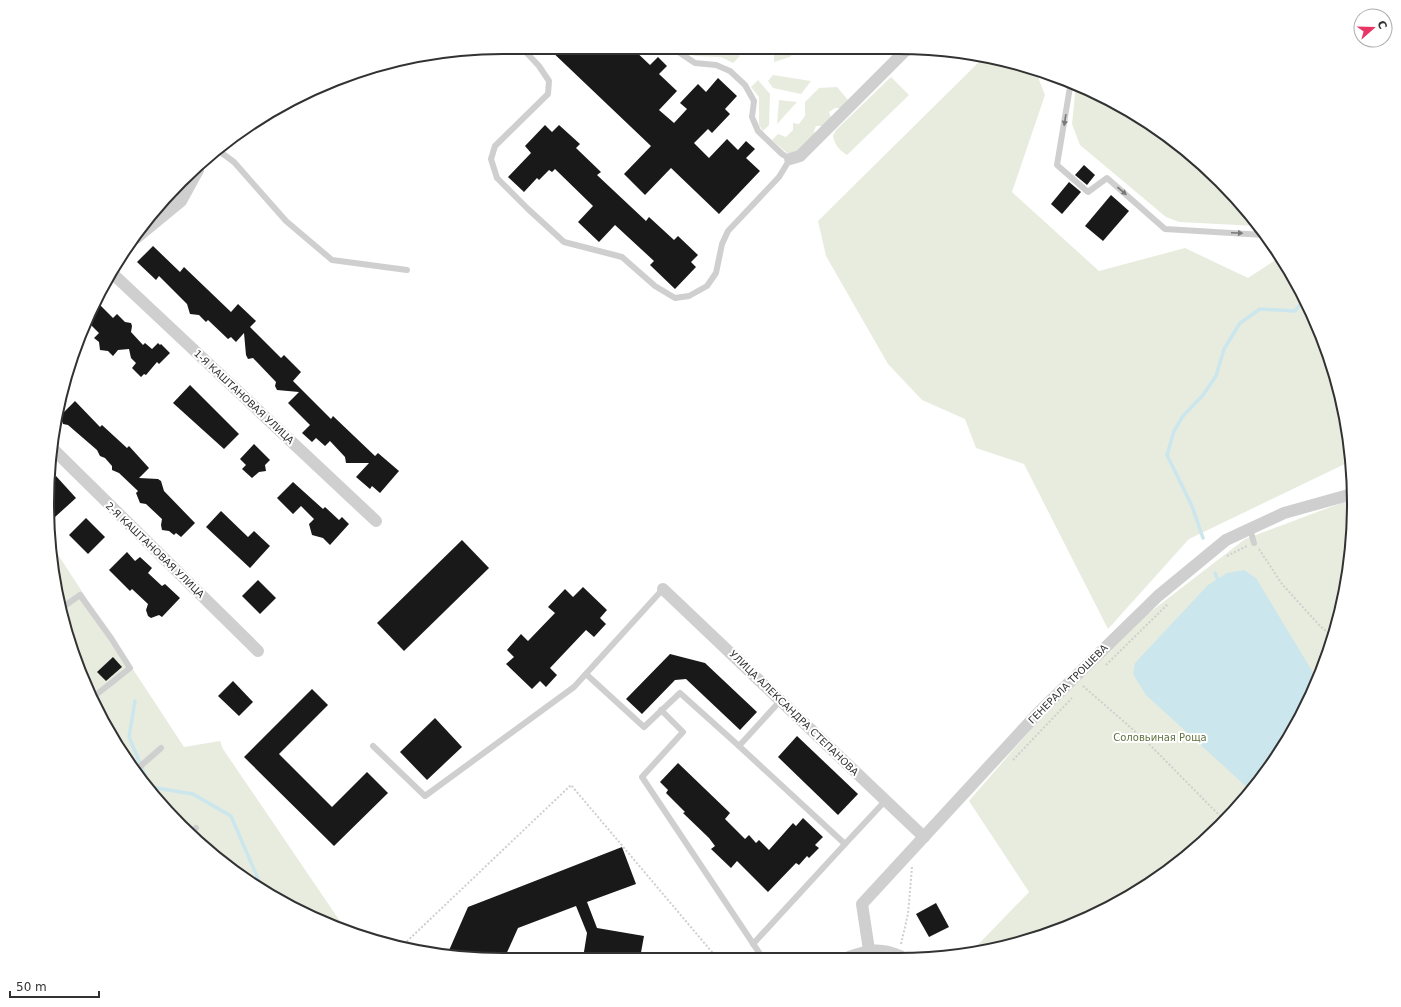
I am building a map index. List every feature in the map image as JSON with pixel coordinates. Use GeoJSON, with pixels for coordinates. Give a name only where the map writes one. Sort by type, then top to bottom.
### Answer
{"type":"FeatureCollection","features":[{"type":"Feature","properties":{"kind":"street"},"geometry":{"type":"LineString","coordinates":[[790,159],[800,156],[902,54]]}},
{"type":"Feature","properties":{"kind":"street"},"geometry":{"type":"LineString","coordinates":[[150,227],[181,201],[193,180]]}},
{"type":"Feature","properties":{"kind":"street","name":"1-Я КАШТАНОВАЯ УЛИЦА"},"geometry":{"type":"LineString","coordinates":[[115,277],[376,521]]}},
{"type":"Feature","properties":{"kind":"street","name":"2-Я КАШТАНОВАЯ УЛИЦА"},"geometry":{"type":"LineString","coordinates":[[57,453],[258,651]]}},
{"type":"Feature","properties":{"kind":"street","name":"ГЕНЕРАЛА ТРОШЕВА"},"geometry":{"type":"LineString","coordinates":[[869,950],[862,904],[1039,712],[1158,596],[1226,540],[1284,513],[1347,495]]}},
{"type":"Feature","properties":{"kind":"street","name":"УЛИЦА АЛЕКСАНДРА СТЕПАНОВА"},"geometry":{"type":"LineString","coordinates":[[663,589],[924,837]]}},
{"type":"Feature","properties":{"kind":"street"},"geometry":{"type":"LineString","coordinates":[[860,953],[869,950],[889,951],[893,953]]}},
{"type":"Feature","properties":{"kind":"lane"},"geometry":{"type":"LineString","coordinates":[[527,54],[539,66],[549,81],[548,94],[495,146],[491,159],[497,178],[564,242],[622,257],[655,286],[675,298],[689,296],[707,286],[716,273],[722,244],[728,231],[779,177],[790,159],[782,154],[758,131],[752,117],[754,101],[745,85],[740,80],[730,71],[716,65],[695,63],[681,54]]}},
{"type":"Feature","properties":{"kind":"lane"},"geometry":{"type":"LineString","coordinates":[[1070,88],[1057,165],[1088,192],[1107,178],[1165,229],[1257,235]]}},
{"type":"Feature","properties":{"kind":"lane"},"geometry":{"type":"LineString","coordinates":[[222,153],[234,162],[286,221],[332,260],[407,270]]}},
{"type":"Feature","properties":{"kind":"lane"},"geometry":{"type":"LineString","coordinates":[[1250,529],[1254,543]]}},
{"type":"Feature","properties":{"kind":"lane"},"geometry":{"type":"LineString","coordinates":[[373,746],[425,796],[574,687],[663,589]]}},
{"type":"Feature","properties":{"kind":"lane"},"geometry":{"type":"LineString","coordinates":[[66,605],[80,596],[111,638],[130,668],[97,694]]}},
{"type":"Feature","properties":{"kind":"lane"},"geometry":{"type":"LineString","coordinates":[[586,674],[644,727],[680,693],[845,844]]}},
{"type":"Feature","properties":{"kind":"lane"},"geometry":{"type":"LineString","coordinates":[[739,746],[781,700]]}},
{"type":"Feature","properties":{"kind":"lane"},"geometry":{"type":"LineString","coordinates":[[662,710],[682,732],[642,777],[759,953]]}},
{"type":"Feature","properties":{"kind":"lane"},"geometry":{"type":"LineString","coordinates":[[140,767],[161,748]]}},
{"type":"Feature","properties":{"kind":"lane"},"geometry":{"type":"LineString","coordinates":[[753,944],[886,800]]}},
{"type":"Feature","properties":{"kind":"path"},"geometry":{"type":"LineString","coordinates":[[1221,560],[1254,543],[1265,556],[1282,584],[1328,633]]}},
{"type":"Feature","properties":{"kind":"path"},"geometry":{"type":"LineString","coordinates":[[1106,666],[1170,602]]}},
{"type":"Feature","properties":{"kind":"path"},"geometry":{"type":"LineString","coordinates":[[1078,692],[1089,681]]}},
{"type":"Feature","properties":{"kind":"path"},"geometry":{"type":"LineString","coordinates":[[1084,686],[1145,740],[1220,816]]}},
{"type":"Feature","properties":{"kind":"path"},"geometry":{"type":"LineString","coordinates":[[1012,761],[1072,698]]}},
{"type":"Feature","properties":{"kind":"path"},"geometry":{"type":"LineString","coordinates":[[406,942],[571,785],[713,953]]}},
{"type":"Feature","properties":{"kind":"path"},"geometry":{"type":"LineString","coordinates":[[900,953],[908,914],[913,848]]}},
{"type":"Feature","properties":{"kind":"green space"},"geometry":{"type":"Polygon","coordinates":[[[691,54],[738,54],[740,56],[733,63],[721,57],[695,56],[691,54]]]}},
{"type":"Feature","properties":{"kind":"green space"},"geometry":{"type":"Polygon","coordinates":[[[774,54],[793,54],[790,57],[774,62],[774,54]]]}},
{"type":"Feature","properties":{"kind":"green space"},"geometry":{"type":"Polygon","coordinates":[[[979,62],[1014,69],[1038,77],[1045,95],[1012,192],[1099,271],[1185,248],[1248,278],[1275,260],[1301,305],[1313,331],[1323,359],[1332,387],[1343,445],[1345,464],[1189,539],[1108,629],[1024,464],[976,448],[965,419],[922,400],[888,364],[826,256],[818,221],[979,62]]]}},
{"type":"Feature","properties":{"kind":"green space"},"geometry":{"type":"Polygon","coordinates":[[[773,75],[811,81],[801,94],[773,88],[768,81],[773,75]]]}},
{"type":"Feature","properties":{"kind":"green space"},"geometry":{"type":"Polygon","coordinates":[[[891,77],[909,95],[847,155],[836,145],[833,136],[836,130],[891,77]]]}},
{"type":"Feature","properties":{"kind":"green space"},"geometry":{"type":"Polygon","coordinates":[[[758,80],[770,94],[769,125],[763,131],[759,125],[759,97],[751,87],[758,80]]]}},
{"type":"Feature","properties":{"kind":"green space"},"geometry":{"type":"Polygon","coordinates":[[[837,87],[848,100],[840,108],[835,108],[829,112],[831,118],[827,126],[816,126],[814,131],[815,136],[796,153],[787,153],[772,140],[778,134],[786,137],[793,130],[793,123],[799,124],[805,116],[805,102],[819,88],[837,87]]]}},
{"type":"Feature","properties":{"kind":"green space"},"geometry":{"type":"Polygon","coordinates":[[[1075,90],[1122,114],[1171,147],[1215,186],[1250,226],[1179,222],[1166,217],[1080,145],[1072,124],[1075,90]]]}},
{"type":"Feature","properties":{"kind":"green space"},"geometry":{"type":"Polygon","coordinates":[[[779,100],[797,102],[777,124],[779,100]]]}},
{"type":"Feature","properties":{"kind":"green space","name":"Соловьиная Роща"},"geometry":{"type":"Polygon","coordinates":[[[1347,501],[1343,562],[1332,620],[1313,676],[1287,728],[1271,753],[1254,777],[1215,821],[1171,860],[1147,877],[1122,893],[1070,919],[1014,938],[977,945],[1029,892],[969,801],[1097,653],[1245,539],[1347,501]]]}},
{"type":"Feature","properties":{"kind":"green space"},"geometry":{"type":"Polygon","coordinates":[[[57,553],[184,747],[220,741],[223,749],[341,923],[305,907],[279,893],[230,860],[186,821],[147,777],[114,728],[88,676],[69,620],[57,553]]]}},
{"type":"Feature","properties":{"kind":"water"},"geometry":{"type":"Polygon","coordinates":[[[1244,570],[1256,578],[1314,674],[1287,728],[1246,787],[1146,695],[1133,674],[1135,663],[1208,585],[1227,573],[1244,570]]]}},
{"type":"Feature","properties":{"kind":"building"},"geometry":{"type":"Polygon","coordinates":[[[554,54],[638,54],[650,65],[658,57],[667,66],[659,74],[677,91],[659,110],[674,123],[687,109],[680,103],[698,84],[706,92],[718,78],[737,96],[725,109],[730,114],[712,133],[708,129],[694,143],[709,158],[727,139],[738,150],[746,141],[755,149],[746,158],[760,171],[719,214],[671,168],[645,195],[624,174],[651,146],[554,54]]]}},
{"type":"Feature","properties":{"kind":"building"},"geometry":{"type":"Polygon","coordinates":[[[545,125],[552,132],[559,125],[580,144],[576,148],[601,172],[597,175],[646,221],[649,217],[674,240],[678,236],[698,255],[691,262],[696,267],[675,289],[650,265],[654,261],[615,225],[599,242],[578,222],[593,206],[555,169],[552,172],[549,170],[539,180],[537,178],[524,192],[508,177],[531,153],[525,146],[545,125]]]}},
{"type":"Feature","properties":{"kind":"building"},"geometry":{"type":"Polygon","coordinates":[[[1084,165],[1095,175],[1087,185],[1075,175],[1084,165]]]}},
{"type":"Feature","properties":{"kind":"building"},"geometry":{"type":"Polygon","coordinates":[[[1069,182],[1081,192],[1062,214],[1051,204],[1069,182]]]}},
{"type":"Feature","properties":{"kind":"building"},"geometry":{"type":"Polygon","coordinates":[[[1111,195],[1129,211],[1103,241],[1085,226],[1111,195]]]}},
{"type":"Feature","properties":{"kind":"building"},"geometry":{"type":"Polygon","coordinates":[[[153,246],[180,272],[184,267],[231,312],[238,304],[256,321],[250,327],[281,358],[284,355],[301,372],[293,381],[331,419],[333,416],[375,456],[378,453],[399,471],[380,493],[372,486],[370,489],[356,477],[369,463],[346,463],[345,457],[330,441],[325,446],[316,438],[312,442],[302,433],[310,425],[288,403],[299,392],[277,390],[275,386],[276,382],[253,358],[248,359],[246,355],[244,333],[236,342],[231,337],[228,339],[208,320],[206,322],[199,315],[190,314],[187,304],[159,276],[156,280],[137,262],[153,246]]]}},
{"type":"Feature","properties":{"kind":"building"},"geometry":{"type":"Polygon","coordinates":[[[100,305],[113,318],[117,314],[125,322],[131,323],[131,332],[143,345],[145,343],[152,349],[158,343],[170,353],[159,364],[157,362],[146,375],[144,374],[141,377],[132,368],[136,363],[131,358],[129,349],[118,350],[113,356],[108,351],[100,350],[99,342],[94,338],[99,333],[91,325],[100,305]]]}},
{"type":"Feature","properties":{"kind":"building"},"geometry":{"type":"Polygon","coordinates":[[[190,385],[239,434],[224,449],[173,403],[190,385]]]}},
{"type":"Feature","properties":{"kind":"building"},"geometry":{"type":"Polygon","coordinates":[[[75,401],[100,427],[102,425],[127,448],[129,446],[149,468],[139,478],[158,479],[161,481],[164,491],[195,523],[181,537],[176,533],[174,535],[169,531],[162,530],[162,519],[146,504],[140,503],[136,493],[138,491],[119,473],[112,470],[112,466],[105,458],[100,456],[97,450],[68,425],[63,424],[64,412],[75,401]]]}},
{"type":"Feature","properties":{"kind":"building"},"geometry":{"type":"Polygon","coordinates":[[[254,444],[270,460],[265,465],[266,471],[259,472],[252,478],[242,469],[246,465],[240,459],[254,444]]]}},
{"type":"Feature","properties":{"kind":"building"},"geometry":{"type":"Polygon","coordinates":[[[56,476],[76,498],[55,517],[54,504],[56,476]]]}},
{"type":"Feature","properties":{"kind":"building"},"geometry":{"type":"Polygon","coordinates":[[[293,482],[323,509],[325,507],[339,520],[342,517],[349,524],[330,545],[323,538],[312,535],[309,524],[314,519],[301,506],[293,514],[277,498],[293,482]]]}},
{"type":"Feature","properties":{"kind":"building"},"geometry":{"type":"Polygon","coordinates":[[[221,511],[248,537],[254,531],[270,546],[250,568],[206,527],[221,511]]]}},
{"type":"Feature","properties":{"kind":"building"},"geometry":{"type":"Polygon","coordinates":[[[86,518],[105,537],[88,554],[69,535],[86,518]]]}},
{"type":"Feature","properties":{"kind":"building"},"geometry":{"type":"Polygon","coordinates":[[[462,540],[489,568],[404,651],[377,623],[462,540]]]}},
{"type":"Feature","properties":{"kind":"building"},"geometry":{"type":"Polygon","coordinates":[[[127,552],[135,561],[140,557],[152,568],[148,573],[162,586],[165,584],[180,598],[162,617],[159,615],[151,618],[148,616],[146,610],[148,604],[132,589],[130,591],[109,570],[127,552]]]}},
{"type":"Feature","properties":{"kind":"building"},"geometry":{"type":"Polygon","coordinates":[[[258,580],[276,598],[260,614],[242,596],[258,580]]]}},
{"type":"Feature","properties":{"kind":"building"},"geometry":{"type":"Polygon","coordinates":[[[583,587],[607,610],[600,618],[606,624],[594,637],[586,630],[550,668],[557,675],[546,687],[540,681],[532,689],[506,664],[514,657],[507,650],[521,634],[528,641],[555,613],[548,607],[565,589],[573,597],[583,587]]]}},
{"type":"Feature","properties":{"kind":"building"},"geometry":{"type":"Polygon","coordinates":[[[670,654],[705,663],[757,712],[740,730],[686,679],[675,680],[642,714],[626,699],[670,654]]]}},
{"type":"Feature","properties":{"kind":"building"},"geometry":{"type":"Polygon","coordinates":[[[113,657],[122,667],[106,681],[97,672],[113,657]]]}},
{"type":"Feature","properties":{"kind":"building"},"geometry":{"type":"Polygon","coordinates":[[[233,681],[253,702],[239,716],[218,696],[233,681]]]}},
{"type":"Feature","properties":{"kind":"building"},"geometry":{"type":"Polygon","coordinates":[[[312,689],[328,705],[279,754],[332,807],[367,772],[388,793],[334,846],[244,757],[312,689]]]}},
{"type":"Feature","properties":{"kind":"building"},"geometry":{"type":"Polygon","coordinates":[[[435,718],[462,747],[427,780],[400,752],[435,718]]]}},
{"type":"Feature","properties":{"kind":"building"},"geometry":{"type":"Polygon","coordinates":[[[797,736],[858,794],[838,815],[778,757],[797,736]]]}},
{"type":"Feature","properties":{"kind":"building"},"geometry":{"type":"Polygon","coordinates":[[[678,763],[730,813],[725,819],[745,839],[749,835],[756,843],[759,840],[769,850],[793,823],[796,826],[803,818],[823,837],[815,845],[819,848],[809,858],[807,856],[799,865],[796,863],[768,892],[737,861],[731,868],[711,849],[715,846],[709,838],[683,813],[685,812],[666,793],[668,790],[660,782],[678,763]]]}},
{"type":"Feature","properties":{"kind":"building"},"geometry":{"type":"Polygon","coordinates":[[[622,847],[636,884],[587,902],[597,928],[644,936],[641,953],[584,953],[587,933],[576,906],[518,928],[507,953],[449,949],[468,907],[622,847]]]}},
{"type":"Feature","properties":{"kind":"building"},"geometry":{"type":"Polygon","coordinates":[[[936,903],[949,927],[929,937],[916,914],[936,903]]]}},
{"type":"Feature","properties":{"kind":"waterway"},"geometry":{"type":"LineString","coordinates":[[1203,538],[1192,506],[1167,455],[1174,431],[1183,416],[1203,395],[1216,376],[1224,349],[1240,323],[1260,309],[1295,311],[1301,304]]}},
{"type":"Feature","properties":{"kind":"waterway"},"geometry":{"type":"LineString","coordinates":[[1215,573],[1219,583]]}},
{"type":"Feature","properties":{"kind":"waterway"},"geometry":{"type":"LineString","coordinates":[[135,701],[129,737],[144,773]]}},
{"type":"Feature","properties":{"kind":"waterway"},"geometry":{"type":"LineString","coordinates":[[156,788],[193,794],[231,816],[259,880]]}}]}
